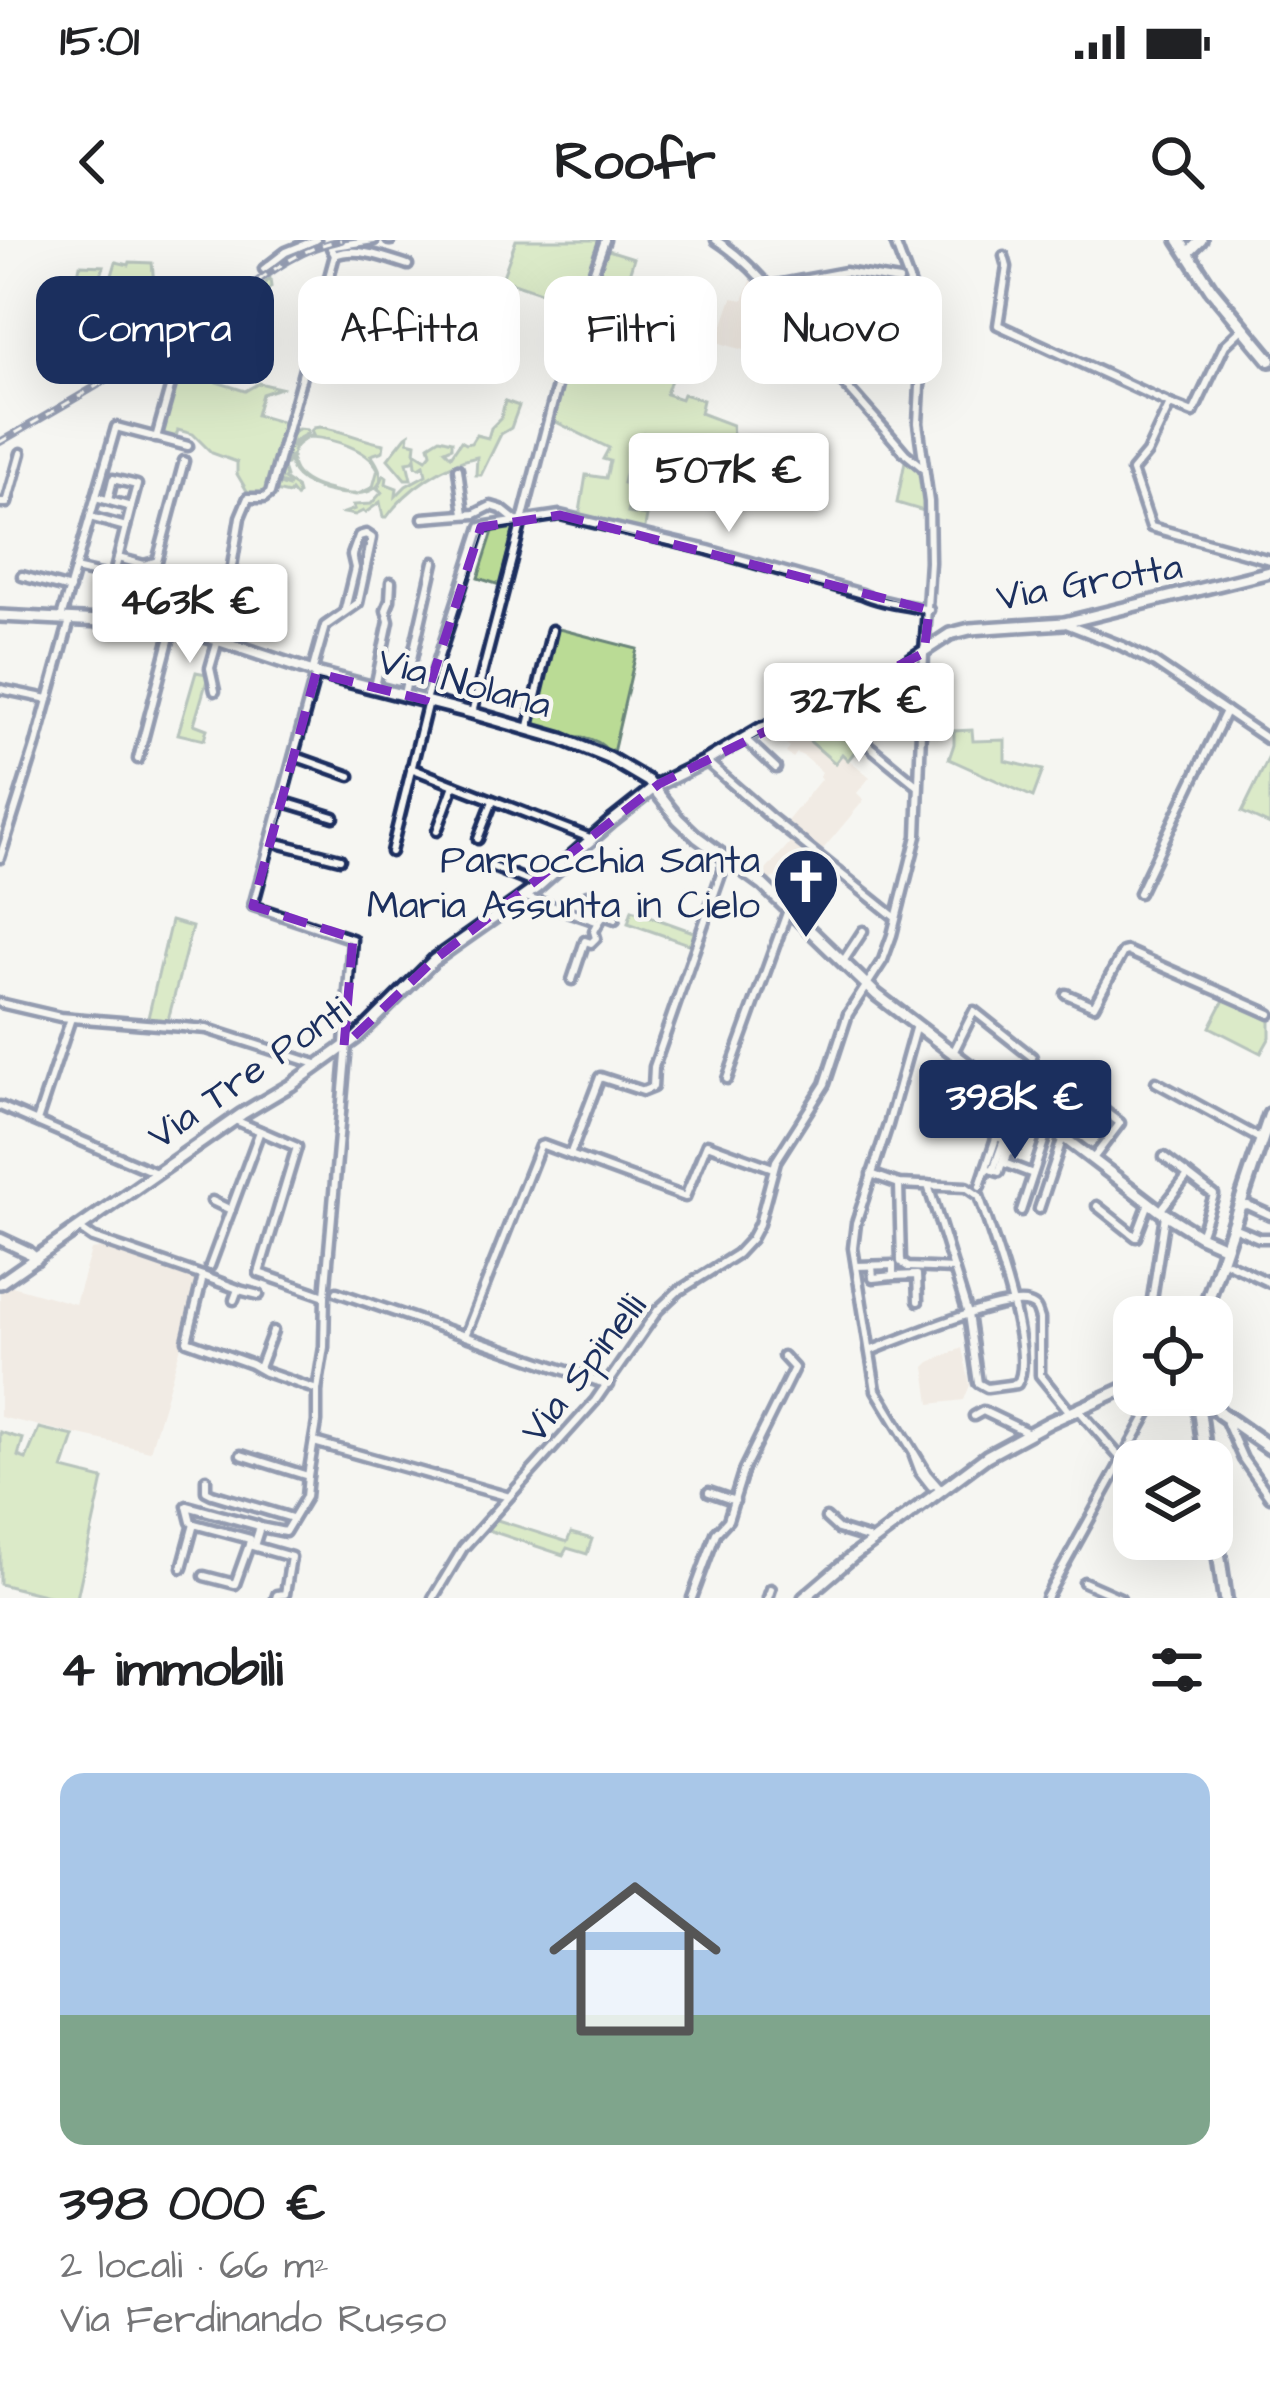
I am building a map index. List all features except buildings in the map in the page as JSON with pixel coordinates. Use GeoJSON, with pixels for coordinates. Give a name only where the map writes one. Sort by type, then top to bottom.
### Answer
{"type":"FeatureCollection","features":[{"type":"Feature","properties":{"kind":"main road"},"geometry":{"type":"LineString","coordinates":[[1190,245],[1211,289],[1270,360]]}},
{"type":"Feature","properties":{"kind":"main road"},"geometry":{"type":"LineString","coordinates":[[1210,1296],[1270,1115]]}},
{"type":"Feature","properties":{"kind":"main road"},"geometry":{"type":"LineString","coordinates":[[1224,1416],[1270,1448]]}},
{"type":"Feature","properties":{"kind":"main road"},"geometry":{"type":"LineString","coordinates":[[1220,1560],[1225,1598]]}},
{"type":"Feature","properties":{"kind":"street"},"geometry":{"type":"LineString","coordinates":[[264,269],[286,252],[316,240]]}},
{"type":"Feature","properties":{"kind":"street"},"geometry":{"type":"LineString","coordinates":[[215,691],[211,665],[240,517],[248,498],[270,493],[335,255],[332,251],[334,246],[374,240]]}},
{"type":"Feature","properties":{"kind":"street"},"geometry":{"type":"LineString","coordinates":[[472,713],[574,326],[605,240]]}},
{"type":"Feature","properties":{"kind":"street"},"geometry":{"type":"LineString","coordinates":[[716,240],[760,276]]}},
{"type":"Feature","properties":{"kind":"street","name":"Via Spinelli"},"geometry":{"type":"LineString","coordinates":[[433,1598],[463,1547],[608,1385],[658,1310],[751,1239],[774,1168],[826,1083],[848,1014],[883,960],[917,836],[929,610],[929,502],[918,423],[927,347],[920,310],[894,240]]}},
{"type":"Feature","properties":{"kind":"street"},"geometry":{"type":"LineString","coordinates":[[335,255],[348,251],[408,265]]}},
{"type":"Feature","properties":{"kind":"street"},"geometry":{"type":"LineString","coordinates":[[1004,256],[1007,267],[998,325],[1193,413],[1225,345],[1243,328]]}},
{"type":"Feature","properties":{"kind":"street"},"geometry":{"type":"LineString","coordinates":[[824,276],[845,272],[869,276]]}},
{"type":"Feature","properties":{"kind":"street"},"geometry":{"type":"LineString","coordinates":[[156,438],[171,384]]}},
{"type":"Feature","properties":{"kind":"street"},"geometry":{"type":"LineString","coordinates":[[845,384],[922,467]]}},
{"type":"Feature","properties":{"kind":"street"},"geometry":{"type":"LineString","coordinates":[[1170,404],[1147,453],[1132,471],[1149,524],[1270,560]]}},
{"type":"Feature","properties":{"kind":"street"},"geometry":{"type":"LineString","coordinates":[[0,858],[48,699],[75,568],[116,427],[188,446]]}},
{"type":"Feature","properties":{"kind":"street"},"geometry":{"type":"LineString","coordinates":[[0,503],[7,503],[21,453]]}},
{"type":"Feature","properties":{"kind":"street"},"geometry":{"type":"LineString","coordinates":[[140,626],[184,461]]}},
{"type":"Feature","properties":{"kind":"street"},"geometry":{"type":"LineString","coordinates":[[458,469],[464,514]]}},
{"type":"Feature","properties":{"kind":"street"},"geometry":{"type":"LineString","coordinates":[[102,621],[137,485],[113,479],[108,500]]}},
{"type":"Feature","properties":{"kind":"street"},"geometry":{"type":"LineString","coordinates":[[96,497],[131,507]]}},
{"type":"Feature","properties":{"kind":"street"},"geometry":{"type":"LineString","coordinates":[[423,518],[476,514],[491,506],[520,520]]}},
{"type":"Feature","properties":{"kind":"street"},"geometry":{"type":"LineString","coordinates":[[90,517],[126,527]]}},
{"type":"Feature","properties":{"kind":"street"},"geometry":{"type":"LineString","coordinates":[[391,852],[426,700],[482,526],[567,517],[708,550],[878,601],[929,610]]}},
{"type":"Feature","properties":{"kind":"street"},"geometry":{"type":"LineString","coordinates":[[251,1546],[250,1539],[194,1524],[187,1505],[284,1532],[306,1497],[324,1347],[353,941],[324,927],[253,906],[275,842],[325,626],[358,603],[372,538],[366,535],[359,536],[352,555],[355,568],[344,609]]}},
{"type":"Feature","properties":{"kind":"street"},"geometry":{"type":"LineString","coordinates":[[118,558],[144,565],[156,562]]}},
{"type":"Feature","properties":{"kind":"street"},"geometry":{"type":"LineString","coordinates":[[404,694],[434,562]]}},
{"type":"Feature","properties":{"kind":"street"},"geometry":{"type":"LineString","coordinates":[[75,568],[112,578]]}},
{"type":"Feature","properties":{"kind":"street","name":"Via Grotta"},"geometry":{"type":"LineString","coordinates":[[824,708],[860,692],[963,630],[1064,623],[1270,572]]}},
{"type":"Feature","properties":{"kind":"street"},"geometry":{"type":"LineString","coordinates":[[22,576],[70,589]]}},
{"type":"Feature","properties":{"kind":"street"},"geometry":{"type":"LineString","coordinates":[[375,687],[389,621],[391,582]]}},
{"type":"Feature","properties":{"kind":"street"},"geometry":{"type":"LineString","coordinates":[[109,592],[134,599]]}},
{"type":"Feature","properties":{"kind":"street","name":"Via Nolana"},"geometry":{"type":"LineString","coordinates":[[0,616],[172,629],[562,739],[609,758],[656,789],[678,819],[763,885],[866,986],[1149,1204],[1200,1237],[1226,1247]]}},
{"type":"Feature","properties":{"kind":"street"},"geometry":{"type":"LineString","coordinates":[[1064,623],[1133,651],[1270,741]]}},
{"type":"Feature","properties":{"kind":"street"},"geometry":{"type":"LineString","coordinates":[[138,759],[172,629]]}},
{"type":"Feature","properties":{"kind":"street"},"geometry":{"type":"LineString","coordinates":[[527,730],[552,630]]}},
{"type":"Feature","properties":{"kind":"street"},"geometry":{"type":"LineString","coordinates":[[0,688],[48,699]]}},
{"type":"Feature","properties":{"kind":"street"},"geometry":{"type":"LineString","coordinates":[[824,708],[919,787]]}},
{"type":"Feature","properties":{"kind":"street","name":"Via Tre Ponti"},"geometry":{"type":"LineString","coordinates":[[0,1283],[346,1045],[434,960],[540,886],[659,784],[762,728],[824,708]]}},
{"type":"Feature","properties":{"kind":"street"},"geometry":{"type":"LineString","coordinates":[[1139,893],[1226,711]]}},
{"type":"Feature","properties":{"kind":"street"},"geometry":{"type":"LineString","coordinates":[[744,738],[776,768]]}},
{"type":"Feature","properties":{"kind":"street"},"geometry":{"type":"LineString","coordinates":[[294,756],[350,776]]}},
{"type":"Feature","properties":{"kind":"street"},"geometry":{"type":"LineString","coordinates":[[706,761],[896,918]]}},
{"type":"Feature","properties":{"kind":"street"},"geometry":{"type":"LineString","coordinates":[[411,768],[592,839]]}},
{"type":"Feature","properties":{"kind":"street"},"geometry":{"type":"LineString","coordinates":[[437,830],[454,785]]}},
{"type":"Feature","properties":{"kind":"street"},"geometry":{"type":"LineString","coordinates":[[281,801],[334,818]]}},
{"type":"Feature","properties":{"kind":"street"},"geometry":{"type":"LineString","coordinates":[[478,839],[493,801]]}},
{"type":"Feature","properties":{"kind":"street"},"geometry":{"type":"LineString","coordinates":[[275,842],[340,859]]}},
{"type":"Feature","properties":{"kind":"street"},"geometry":{"type":"LineString","coordinates":[[570,1155],[598,1078],[643,1091],[653,1087],[654,1067],[726,857]]}},
{"type":"Feature","properties":{"kind":"street"},"geometry":{"type":"LineString","coordinates":[[494,867],[540,886]]}},
{"type":"Feature","properties":{"kind":"street"},"geometry":{"type":"LineString","coordinates":[[586,895],[595,898],[589,918]]}},
{"type":"Feature","properties":{"kind":"street"},"geometry":{"type":"LineString","coordinates":[[525,897],[599,922]]}},
{"type":"Feature","properties":{"kind":"street"},"geometry":{"type":"LineString","coordinates":[[728,1079],[788,910]]}},
{"type":"Feature","properties":{"kind":"street"},"geometry":{"type":"LineString","coordinates":[[572,980],[585,941],[591,944],[596,938],[594,932],[604,916],[615,919]]}},
{"type":"Feature","properties":{"kind":"street"},"geometry":{"type":"LineString","coordinates":[[842,963],[863,931]]}},
{"type":"Feature","properties":{"kind":"street"},"geometry":{"type":"LineString","coordinates":[[1066,994],[1094,1006],[1127,951],[1270,1014]]}},
{"type":"Feature","properties":{"kind":"street"},"geometry":{"type":"LineString","coordinates":[[0,1003],[44,1015],[207,1028],[319,1065]]}},
{"type":"Feature","properties":{"kind":"street"},"geometry":{"type":"LineString","coordinates":[[953,1053],[974,1011],[1031,1057]]}},
{"type":"Feature","properties":{"kind":"street"},"geometry":{"type":"LineString","coordinates":[[37,1121],[71,1018]]}},
{"type":"Feature","properties":{"kind":"street"},"geometry":{"type":"LineString","coordinates":[[916,1024],[853,1237],[876,1390],[940,1491]]}},
{"type":"Feature","properties":{"kind":"street"},"geometry":{"type":"LineString","coordinates":[[1048,1068],[1120,1123],[1092,1160]]}},
{"type":"Feature","properties":{"kind":"street"},"geometry":{"type":"LineString","coordinates":[[969,1102],[979,1072]]}},
{"type":"Feature","properties":{"kind":"street"},"geometry":{"type":"LineString","coordinates":[[1156,1082],[1262,1140]]}},
{"type":"Feature","properties":{"kind":"street"},"geometry":{"type":"LineString","coordinates":[[980,1186],[990,1169],[1010,1096]]}},
{"type":"Feature","properties":{"kind":"street"},"geometry":{"type":"LineString","coordinates":[[0,1106],[156,1173]]}},
{"type":"Feature","properties":{"kind":"street"},"geometry":{"type":"LineString","coordinates":[[985,1118],[1000,1121],[1001,1114],[995,1111]]}},
{"type":"Feature","properties":{"kind":"street"},"geometry":{"type":"LineString","coordinates":[[235,1120],[297,1149],[259,1273],[326,1296]]}},
{"type":"Feature","properties":{"kind":"street"},"geometry":{"type":"LineString","coordinates":[[1021,1211],[1049,1126]]}},
{"type":"Feature","properties":{"kind":"street"},"geometry":{"type":"LineString","coordinates":[[210,1266],[260,1131]]}},
{"type":"Feature","properties":{"kind":"street"},"geometry":{"type":"LineString","coordinates":[[1039,1209],[1063,1137]]}},
{"type":"Feature","properties":{"kind":"street"},"geometry":{"type":"LineString","coordinates":[[990,1169],[999,1172],[1009,1142],[1000,1138]]}},
{"type":"Feature","properties":{"kind":"street"},"geometry":{"type":"LineString","coordinates":[[465,1336],[540,1146],[685,1197],[707,1144],[774,1168]]}},
{"type":"Feature","properties":{"kind":"street"},"geometry":{"type":"LineString","coordinates":[[1018,1146],[1008,1151],[1004,1163],[1033,1174]]}},
{"type":"Feature","properties":{"kind":"street"},"geometry":{"type":"LineString","coordinates":[[1164,1156],[1214,1196],[1200,1237]]}},
{"type":"Feature","properties":{"kind":"street"},"geometry":{"type":"LineString","coordinates":[[871,1174],[899,1184],[928,1185],[966,1187],[980,1196],[1014,1304],[1022,1373],[1015,1384],[980,1385],[968,1313],[928,1185]]}},
{"type":"Feature","properties":{"kind":"street"},"geometry":{"type":"LineString","coordinates":[[1152,1296],[1162,1213],[1188,1175]]}},
{"type":"Feature","properties":{"kind":"street"},"geometry":{"type":"LineString","coordinates":[[899,1184],[902,1263],[954,1269]]}},
{"type":"Feature","properties":{"kind":"street"},"geometry":{"type":"LineString","coordinates":[[212,1201],[231,1210]]}},
{"type":"Feature","properties":{"kind":"street"},"geometry":{"type":"LineString","coordinates":[[1244,1202],[1270,1215]]}},
{"type":"Feature","properties":{"kind":"street"},"geometry":{"type":"LineString","coordinates":[[1097,1207],[1137,1238],[1149,1204]]}},
{"type":"Feature","properties":{"kind":"street"},"geometry":{"type":"LineString","coordinates":[[1232,1227],[1270,1238]]}},
{"type":"Feature","properties":{"kind":"street"},"geometry":{"type":"LineString","coordinates":[[80,1229],[259,1295]]}},
{"type":"Feature","properties":{"kind":"street"},"geometry":{"type":"LineString","coordinates":[[0,1239],[36,1259]]}},
{"type":"Feature","properties":{"kind":"street"},"geometry":{"type":"LineString","coordinates":[[1224,1262],[1270,1283]]}},
{"type":"Feature","properties":{"kind":"street"},"geometry":{"type":"LineString","coordinates":[[856,1266],[893,1264],[893,1276],[917,1275],[918,1301]]}},
{"type":"Feature","properties":{"kind":"street"},"geometry":{"type":"LineString","coordinates":[[203,1276],[187,1341],[317,1390]]}},
{"type":"Feature","properties":{"kind":"street"},"geometry":{"type":"LineString","coordinates":[[234,1300],[238,1289]]}},
{"type":"Feature","properties":{"kind":"street"},"geometry":{"type":"LineString","coordinates":[[338,1292],[608,1385]]}},
{"type":"Feature","properties":{"kind":"street"},"geometry":{"type":"LineString","coordinates":[[869,1352],[968,1313],[1029,1304],[1037,1310],[1042,1342],[1040,1376],[1113,1451]]}},
{"type":"Feature","properties":{"kind":"street"},"geometry":{"type":"LineString","coordinates":[[260,1368],[273,1331]]}},
{"type":"Feature","properties":{"kind":"street"},"geometry":{"type":"LineString","coordinates":[[692,1598],[716,1533],[728,1520],[744,1469],[794,1368],[784,1356]]}},
{"type":"Feature","properties":{"kind":"street"},"geometry":{"type":"LineString","coordinates":[[804,1598],[976,1463],[1113,1393]]}},
{"type":"Feature","properties":{"kind":"street"},"geometry":{"type":"LineString","coordinates":[[974,1417],[983,1411],[1029,1433]]}},
{"type":"Feature","properties":{"kind":"street"},"geometry":{"type":"LineString","coordinates":[[1224,1416],[1243,1459],[1270,1497]]}},
{"type":"Feature","properties":{"kind":"street"},"geometry":{"type":"LineString","coordinates":[[314,1442],[507,1497]]}},
{"type":"Feature","properties":{"kind":"street"},"geometry":{"type":"LineString","coordinates":[[910,1448],[927,1482],[927,1500]]}},
{"type":"Feature","properties":{"kind":"street"},"geometry":{"type":"LineString","coordinates":[[242,1454],[308,1476]]}},
{"type":"Feature","properties":{"kind":"street"},"geometry":{"type":"LineString","coordinates":[[1046,1598],[1113,1479]]}},
{"type":"Feature","properties":{"kind":"street"},"geometry":{"type":"LineString","coordinates":[[206,1480],[206,1491],[212,1494],[292,1518]]}},
{"type":"Feature","properties":{"kind":"street"},"geometry":{"type":"LineString","coordinates":[[927,1482],[940,1491]]}},
{"type":"Feature","properties":{"kind":"street"},"geometry":{"type":"LineString","coordinates":[[709,1492],[735,1501]]}},
{"type":"Feature","properties":{"kind":"street"},"geometry":{"type":"LineString","coordinates":[[826,1517],[835,1527],[871,1543]]}},
{"type":"Feature","properties":{"kind":"street"},"geometry":{"type":"LineString","coordinates":[[182,1568],[194,1524]]}},
{"type":"Feature","properties":{"kind":"street"},"geometry":{"type":"LineString","coordinates":[[204,1576],[236,1584],[260,1527]]}},
{"type":"Feature","properties":{"kind":"street"},"geometry":{"type":"LineString","coordinates":[[251,1546],[290,1557],[285,1592],[276,1598]]}},
{"type":"Feature","properties":{"kind":"street"},"geometry":{"type":"LineString","coordinates":[[1084,1582],[1120,1598]]}},
{"type":"Feature","properties":{"kind":"street"},"geometry":{"type":"LineString","coordinates":[[768,1598],[771,1588]]}},
{"type":"Feature","properties":{"kind":"highlighted area"},"geometry":{"type":"Polygon","coordinates":[[[560,515],[929,610],[924,653],[659,784],[434,960],[344,1046],[353,938],[253,906],[316,673],[425,700],[481,527],[560,515]]]}},
{"type":"Feature","properties":{"kind":"shaded area"},"geometry":{"type":"Polygon","coordinates":[[[732,298],[741,300],[741,349],[717,342],[732,298]]]}},
{"type":"Feature","properties":{"kind":"shaded area"},"geometry":{"type":"Polygon","coordinates":[[[787,722],[834,762],[842,754],[870,777],[857,793],[864,800],[819,854],[784,825],[822,772],[805,757],[786,753],[790,747],[767,729],[787,722]]]}},
{"type":"Feature","properties":{"kind":"shaded area"},"geometry":{"type":"Polygon","coordinates":[[[795,837],[813,853],[785,886],[774,877],[767,883],[760,877],[795,837]]]}},
{"type":"Feature","properties":{"kind":"shaded area"},"geometry":{"type":"Polygon","coordinates":[[[109,1247],[201,1278],[150,1451],[0,1417],[0,1287],[5,1284],[75,1304],[91,1250],[109,1247]]]}},
{"type":"Feature","properties":{"kind":"shaded area"},"geometry":{"type":"Polygon","coordinates":[[[962,1348],[970,1385],[964,1400],[930,1404],[925,1367],[962,1348]]]}},
{"type":"Feature","properties":{"kind":"green space"},"geometry":{"type":"Polygon","coordinates":[[[516,240],[602,240],[589,276],[544,276],[544,293],[520,285],[520,276],[503,276],[516,240]]]}},
{"type":"Feature","properties":{"kind":"green space"},"geometry":{"type":"Polygon","coordinates":[[[605,249],[634,258],[629,276],[594,276],[605,249]]]}},
{"type":"Feature","properties":{"kind":"green space"},"geometry":{"type":"Polygon","coordinates":[[[116,262],[152,263],[153,276],[112,276],[116,262]]]}},
{"type":"Feature","properties":{"kind":"green space"},"geometry":{"type":"Polygon","coordinates":[[[80,265],[104,266],[101,276],[78,275],[80,265]]]}},
{"type":"Feature","properties":{"kind":"green space"},"geometry":{"type":"Polygon","coordinates":[[[174,384],[223,384],[245,391],[257,384],[280,388],[262,394],[256,415],[288,424],[264,496],[250,496],[237,474],[237,462],[212,453],[193,434],[178,430],[175,440],[161,436],[174,384]]]}},
{"type":"Feature","properties":{"kind":"green space"},"geometry":{"type":"Polygon","coordinates":[[[562,384],[670,384],[666,394],[703,400],[700,413],[732,425],[735,455],[706,472],[713,477],[708,492],[697,490],[694,503],[632,490],[628,513],[647,516],[644,533],[579,518],[586,475],[606,478],[610,461],[603,459],[609,448],[552,420],[562,384]],[[645,432],[638,461],[632,460],[626,470],[623,483],[627,487],[634,489],[641,469],[667,474],[668,456],[647,452],[650,439],[645,432]]]}},
{"type":"Feature","properties":{"kind":"green space"},"geometry":{"type":"Polygon","coordinates":[[[505,401],[519,406],[511,428],[501,434],[481,475],[476,475],[477,457],[465,460],[416,487],[387,517],[383,517],[380,502],[365,513],[344,513],[355,509],[353,505],[371,504],[382,492],[378,489],[384,475],[386,484],[397,488],[396,496],[426,475],[424,465],[416,466],[415,457],[407,462],[411,479],[405,479],[388,459],[406,436],[416,443],[415,452],[426,459],[431,453],[429,445],[440,438],[452,441],[452,447],[445,450],[451,456],[461,441],[471,443],[476,435],[488,438],[505,401]]]}},
{"type":"Feature","properties":{"kind":"green space"},"geometry":{"type":"Polygon","coordinates":[[[314,428],[328,428],[384,444],[383,451],[371,455],[378,469],[348,446],[309,437],[293,451],[294,468],[307,481],[347,494],[336,493],[304,482],[293,471],[289,455],[282,465],[284,479],[298,494],[276,491],[272,498],[277,483],[289,485],[276,481],[288,438],[298,429],[307,430],[291,448],[300,439],[313,435],[314,428]]]}},
{"type":"Feature","properties":{"kind":"green space"},"geometry":{"type":"Polygon","coordinates":[[[906,456],[923,474],[927,512],[897,503],[906,456]]]}},
{"type":"Feature","properties":{"kind":"green space"},"geometry":{"type":"Polygon","coordinates":[[[515,523],[500,585],[478,578],[495,525],[515,523]]]}},
{"type":"Feature","properties":{"kind":"green space"},"geometry":{"type":"Polygon","coordinates":[[[555,628],[637,649],[612,757],[590,739],[560,738],[555,731],[531,726],[555,628]]]}},
{"type":"Feature","properties":{"kind":"green space"},"geometry":{"type":"Polygon","coordinates":[[[196,672],[211,675],[194,724],[207,729],[204,740],[178,734],[196,672]]]}},
{"type":"Feature","properties":{"kind":"green space"},"geometry":{"type":"Polygon","coordinates":[[[823,710],[863,742],[848,760],[842,754],[835,763],[791,725],[823,710]]]}},
{"type":"Feature","properties":{"kind":"green space"},"geometry":{"type":"Polygon","coordinates":[[[972,730],[973,741],[1005,740],[1005,761],[1043,770],[1033,797],[949,759],[954,731],[972,730]]]}},
{"type":"Feature","properties":{"kind":"green space"},"geometry":{"type":"Polygon","coordinates":[[[1270,755],[1270,825],[1242,812],[1270,755]]]}},
{"type":"Feature","properties":{"kind":"green space"},"geometry":{"type":"Polygon","coordinates":[[[632,910],[699,934],[694,946],[628,923],[632,910]]]}},
{"type":"Feature","properties":{"kind":"green space"},"geometry":{"type":"Polygon","coordinates":[[[171,921],[192,927],[167,1024],[147,1022],[171,921]]]}},
{"type":"Feature","properties":{"kind":"green space"},"geometry":{"type":"Polygon","coordinates":[[[1225,998],[1270,1021],[1270,1037],[1261,1053],[1210,1027],[1225,998]]]}},
{"type":"Feature","properties":{"kind":"green space"},"geometry":{"type":"Polygon","coordinates":[[[39,1428],[74,1436],[63,1469],[103,1479],[77,1598],[56,1598],[0,1584],[0,1432],[23,1439],[18,1456],[26,1459],[39,1428]]]}},
{"type":"Feature","properties":{"kind":"green space"},"geometry":{"type":"Polygon","coordinates":[[[491,1518],[567,1542],[571,1533],[592,1539],[587,1554],[567,1548],[563,1555],[482,1528],[491,1518]]]}},
{"type":"Feature","properties":{"kind":"railway"},"geometry":{"type":"LineString","coordinates":[[0,442],[206,318],[286,262],[341,240]]}},
{"type":"Feature","properties":{"kind":"place","name":"Parrocchia Santa Maria Assunta in Cielo"},"geometry":{"type":"Point","coordinates":[806,940]}}]}
